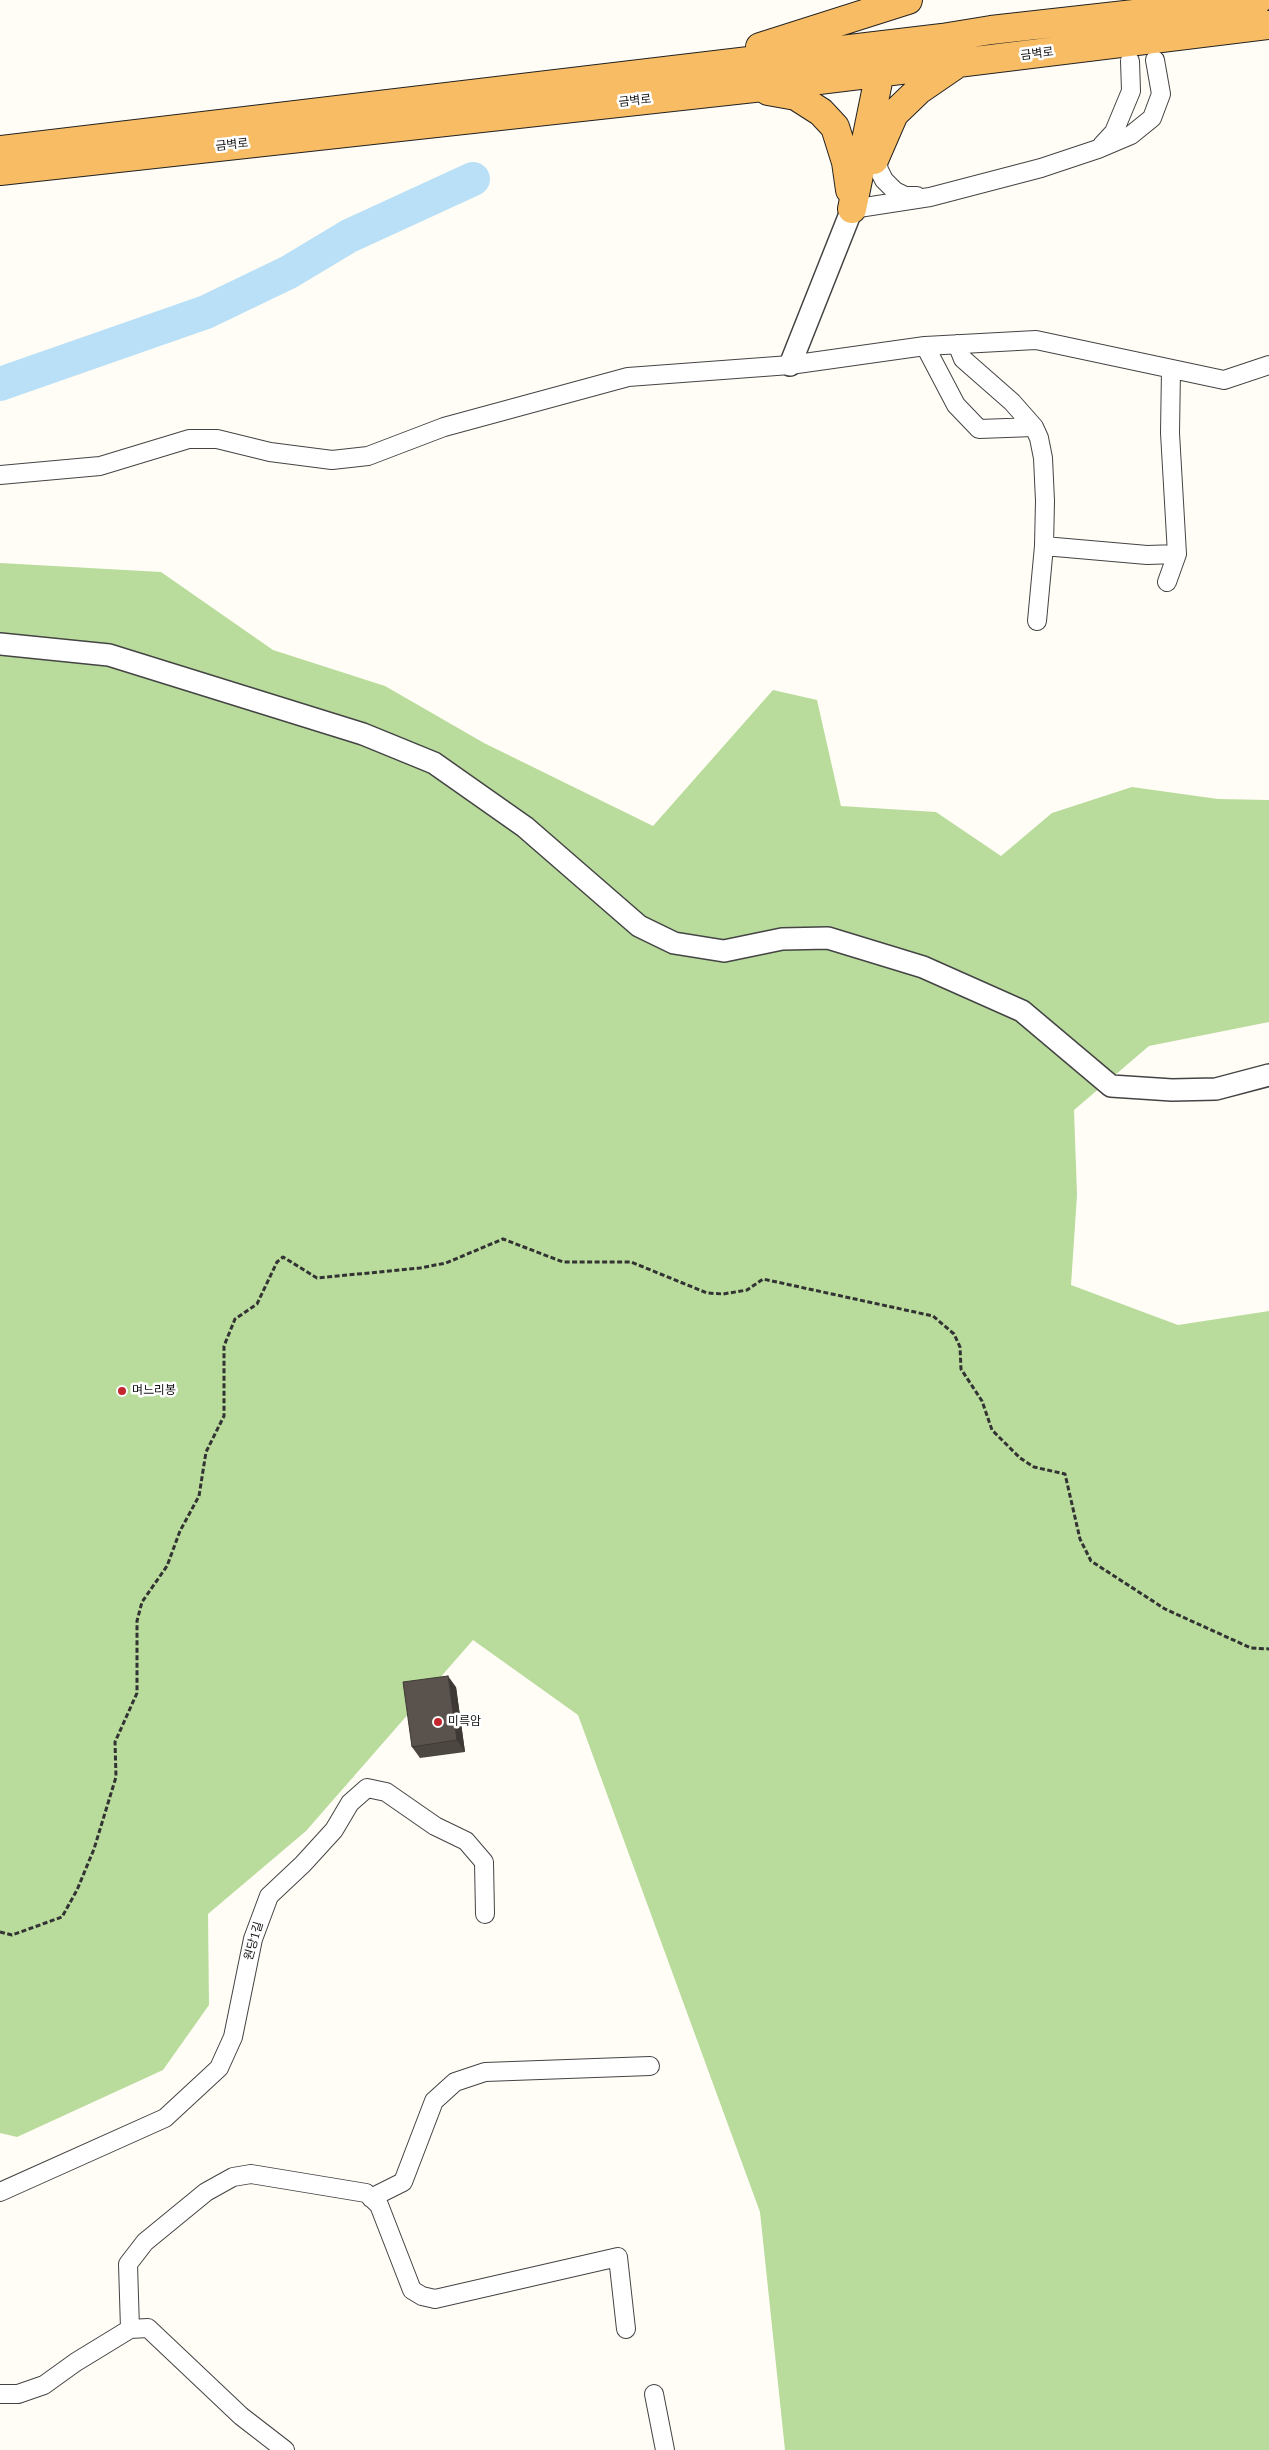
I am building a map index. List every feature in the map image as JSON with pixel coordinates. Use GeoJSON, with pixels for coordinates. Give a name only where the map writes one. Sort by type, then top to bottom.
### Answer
{"type":"FeatureCollection","features":[{"type":"Feature","properties":{"kind":"highway"},"geometry":{"type":"LineString","coordinates":[[702,66],[908,0]]}},
{"type":"Feature","properties":{"kind":"highway","name":"금벽로"},"geometry":{"type":"LineString","coordinates":[[0,150],[942,38],[991,30],[1258,0]]}},
{"type":"Feature","properties":{"kind":"highway","name":"금벽로"},"geometry":{"type":"LineString","coordinates":[[0,171],[754,88],[1269,25]]}},
{"type":"Feature","properties":{"kind":"highway"},"geometry":{"type":"LineString","coordinates":[[852,209],[880,72],[894,60],[942,38]]}},
{"type":"Feature","properties":{"kind":"highway"},"geometry":{"type":"LineString","coordinates":[[852,209],[894,114],[919,90],[956,64]]}},
{"type":"Feature","properties":{"kind":"highway"},"geometry":{"type":"LineString","coordinates":[[754,88],[796,96],[821,112],[835,127],[846,162],[852,209]]}},
{"type":"Feature","properties":{"kind":"street"},"geometry":{"type":"LineString","coordinates":[[790,365],[852,209],[930,197],[1041,168],[1098,149],[1131,135],[1152,118],[1161,94],[1155,60]]}},
{"type":"Feature","properties":{"kind":"street"},"geometry":{"type":"LineString","coordinates":[[1098,149],[1114,132],[1124,108],[1130,91],[1130,61]]}},
{"type":"Feature","properties":{"kind":"street"},"geometry":{"type":"LineString","coordinates":[[876,155],[879,170],[884,180],[895,190],[905,196],[930,197]]}},
{"type":"Feature","properties":{"kind":"street"},"geometry":{"type":"LineString","coordinates":[[0,475],[100,466],[189,439],[216,439],[270,452],[332,460],[368,456],[444,427],[628,377],[790,365],[925,346],[1036,340],[1224,380],[1269,365]]}},
{"type":"Feature","properties":{"kind":"street"},"geometry":{"type":"LineString","coordinates":[[957,344],[964,359],[1012,402],[1034,427],[1043,458],[1044,546],[1037,621]]}},
{"type":"Feature","properties":{"kind":"street"},"geometry":{"type":"LineString","coordinates":[[925,346],[956,405],[979,430],[1034,427]]}},
{"type":"Feature","properties":{"kind":"street"},"geometry":{"type":"LineString","coordinates":[[1167,582],[1177,554],[1170,433],[1171,369]]}},
{"type":"Feature","properties":{"kind":"street"},"geometry":{"type":"LineString","coordinates":[[1044,546],[1147,555],[1177,554]]}},
{"type":"Feature","properties":{"kind":"street"},"geometry":{"type":"LineString","coordinates":[[0,644],[109,655],[363,734],[434,763],[525,827],[639,926],[674,943],[724,951],[782,939],[828,938],[922,967],[1022,1011],[1111,1086],[1172,1090],[1216,1089],[1269,1075]]}},
{"type":"Feature","properties":{"kind":"street","name":"원당1길"},"geometry":{"type":"LineString","coordinates":[[0,2192],[30,2176],[166,2118],[219,2068],[233,2036],[253,1939],[268,1896],[303,1864],[334,1830],[350,1803],[367,1788],[386,1792],[435,1826],[466,1841],[484,1862],[484,1914]]}},
{"type":"Feature","properties":{"kind":"street"},"geometry":{"type":"LineString","coordinates":[[371,2198],[403,2182],[434,2100],[455,2082],[485,2072],[650,2066]]}},
{"type":"Feature","properties":{"kind":"street"},"geometry":{"type":"LineString","coordinates":[[130,2329],[128,2264],[145,2242],[206,2192],[234,2177],[251,2174],[366,2193],[379,2205],[412,2290],[422,2296],[434,2299],[618,2257],[626,2329]]}},
{"type":"Feature","properties":{"kind":"street"},"geometry":{"type":"LineString","coordinates":[[0,2394],[18,2394],[44,2385],[76,2362],[130,2329],[148,2328],[241,2416],[285,2450]]}},
{"type":"Feature","properties":{"kind":"street"},"geometry":{"type":"LineString","coordinates":[[654,2394],[664,2450]]}},
{"type":"Feature","properties":{"kind":"path"},"geometry":{"type":"LineString","coordinates":[[0,1932],[12,1935],[62,1917],[77,1890],[94,1849],[116,1777],[115,1742],[137,1693],[137,1621],[142,1602],[167,1566],[180,1531],[200,1496],[206,1452],[224,1416],[224,1346],[235,1319],[257,1304],[277,1262],[283,1257],[317,1278],[437,1265],[504,1239],[563,1262],[631,1262],[707,1293],[723,1294],[747,1290],[763,1279],[933,1316],[954,1334],[960,1347],[961,1369],[982,1401],[992,1430],[1020,1458],[1034,1467],[1065,1474],[1080,1539],[1092,1561],[1165,1609],[1251,1648],[1269,1648]]}},
{"type":"Feature","properties":{"kind":"green space"},"geometry":{"type":"Polygon","coordinates":[[[0,563],[161,572],[273,650],[385,686],[484,743],[653,826],[773,690],[817,700],[841,806],[936,812],[1001,856],[1052,813],[1132,787],[1218,799],[1269,800],[1269,1022],[1149,1046],[1074,1110],[1077,1195],[1071,1285],[1178,1325],[1269,1311],[1269,2450],[785,2450],[760,2212],[578,1715],[473,1640],[306,1831],[208,1914],[209,2005],[163,2070],[17,2137],[0,2133],[0,563]]]}},
{"type":"Feature","properties":{"kind":"building","name":"미륵암"},"geometry":{"type":"Polygon","coordinates":[[[448,1676],[457,1740],[412,1747],[403,1682],[448,1676]]]}},
{"type":"Feature","properties":{"kind":"waterway"},"geometry":{"type":"LineString","coordinates":[[0,384],[206,312],[289,272],[349,236],[473,179]]}},
{"type":"Feature","properties":{"kind":"place","name":"며느리봉"},"geometry":{"type":"Point","coordinates":[122,1391]}},
{"type":"Feature","properties":{"kind":"place","name":"미륵암"},"geometry":{"type":"Point","coordinates":[438,1722]}}]}
